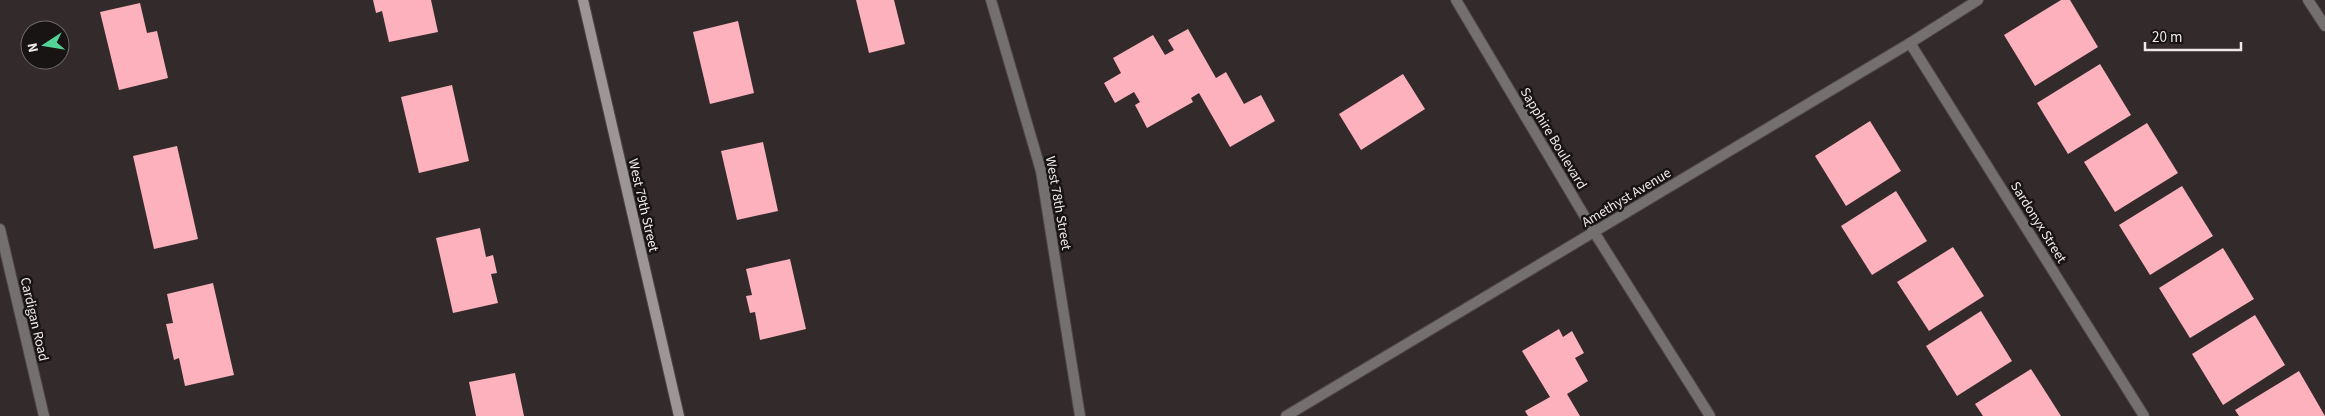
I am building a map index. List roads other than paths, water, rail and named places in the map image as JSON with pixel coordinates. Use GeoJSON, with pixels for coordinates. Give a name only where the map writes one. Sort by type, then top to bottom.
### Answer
{"type":"FeatureCollection","features":[{"type":"Feature","properties":{"kind":"main road","name":"West 79th Street"},"geometry":{"type":"LineString","coordinates":[[583,0],[679,416]]}},
{"type":"Feature","properties":{"kind":"street","name":"West 78th Street"},"geometry":{"type":"LineString","coordinates":[[991,0],[1041,171],[1080,416]]}},
{"type":"Feature","properties":{"kind":"street","name":"Sapphire Boulevard"},"geometry":{"type":"LineString","coordinates":[[1456,0],[1594,232],[1710,416]]}},
{"type":"Feature","properties":{"kind":"street","name":"Amethyst Avenue"},"geometry":{"type":"LineString","coordinates":[[1286,416],[1910,43],[1978,0]]}},
{"type":"Feature","properties":{"kind":"street"},"geometry":{"type":"LineString","coordinates":[[2308,0],[2325,26]]}},
{"type":"Feature","properties":{"kind":"street","name":"Sardonyx Street"},"geometry":{"type":"LineString","coordinates":[[1910,43],[2144,416]]}},
{"type":"Feature","properties":{"kind":"street","name":"Cardigan Road"},"geometry":{"type":"LineString","coordinates":[[0,229],[44,416]]}}]}
